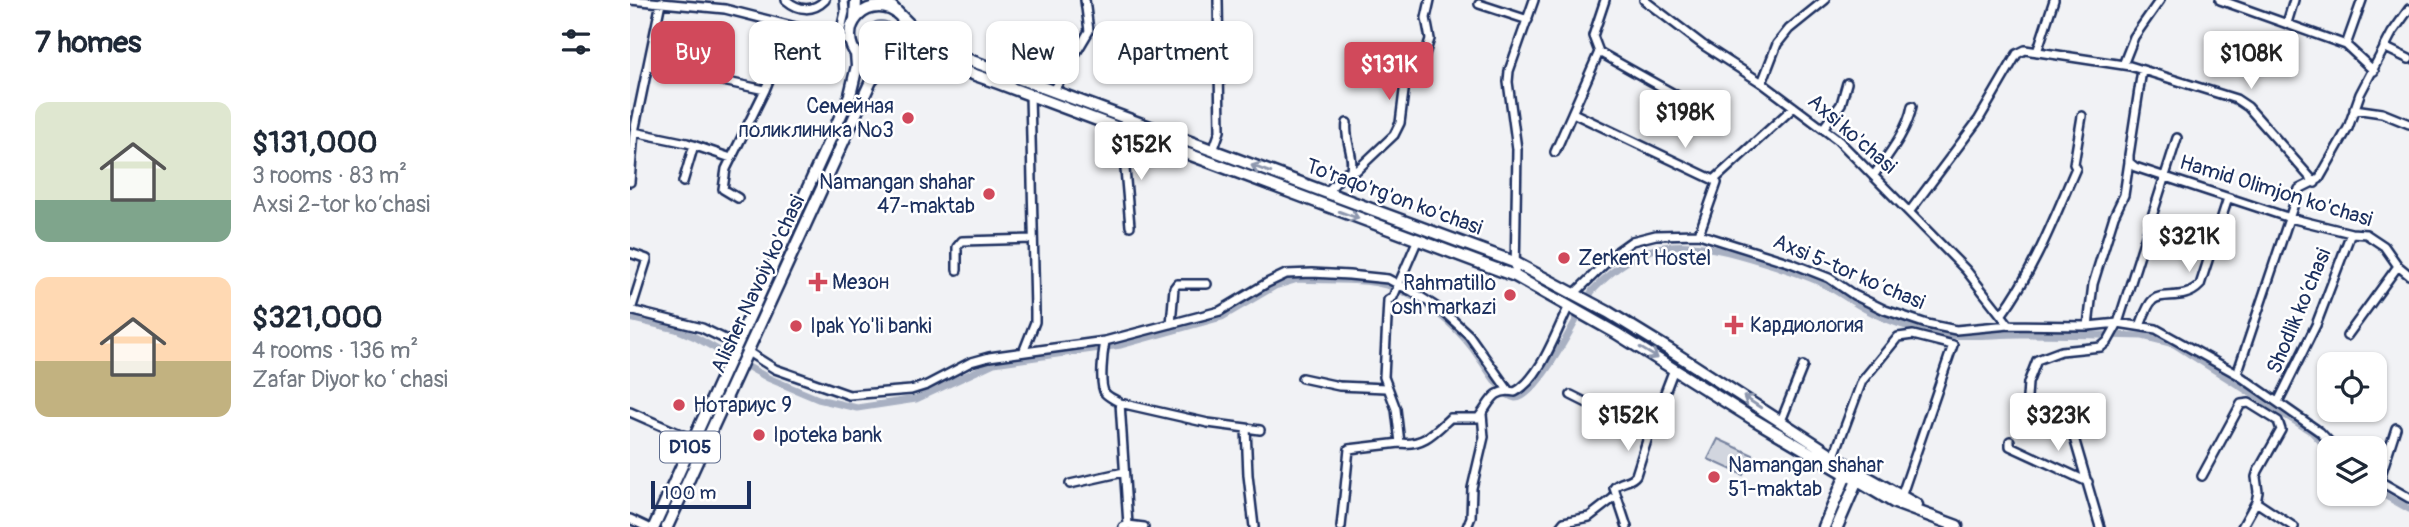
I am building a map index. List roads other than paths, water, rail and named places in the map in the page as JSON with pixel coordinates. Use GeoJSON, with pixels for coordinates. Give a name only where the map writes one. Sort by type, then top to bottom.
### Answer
{"type":"FeatureCollection","features":[{"type":"Feature","properties":{"kind":"main road"},"geometry":{"type":"LineString","coordinates":[[851,41],[856,0]]}},
{"type":"Feature","properties":{"kind":"main road"},"geometry":{"type":"LineString","coordinates":[[885,0],[901,16]]}},
{"type":"Feature","properties":{"kind":"main road"},"geometry":{"type":"LineString","coordinates":[[855,20],[869,9],[877,7],[894,11],[901,16]]}},
{"type":"Feature","properties":{"kind":"main road","name":"D105"},"geometry":{"type":"LineString","coordinates":[[901,16],[904,21]]}},
{"type":"Feature","properties":{"kind":"main road","name":"To'raqo'rg'on ko'chasi"},"geometry":{"type":"LineString","coordinates":[[901,16],[931,45],[1514,262],[1598,307],[1707,372],[1833,456],[1848,471]]}},
{"type":"Feature","properties":{"kind":"main road","name":"D105"},"geometry":{"type":"LineString","coordinates":[[654,527],[850,96],[857,66],[851,41]]}},
{"type":"Feature","properties":{"kind":"main road","name":"To'raqo'rg'on ko'chasi"},"geometry":{"type":"LineString","coordinates":[[972,75],[1030,94],[1515,276],[1848,471]]}},
{"type":"Feature","properties":{"kind":"main road","name":"Alisher Navoiy ko'chasi"},"geometry":{"type":"LineString","coordinates":[[667,527],[871,84]]}},
{"type":"Feature","properties":{"kind":"main road"},"geometry":{"type":"LineString","coordinates":[[1824,527],[1848,471],[1895,503],[1958,526]]}},
{"type":"Feature","properties":{"kind":"main road"},"geometry":{"type":"LineString","coordinates":[[1858,477],[1958,526]]}},
{"type":"Feature","properties":{"kind":"main road"},"geometry":{"type":"LineString","coordinates":[[1837,527],[1858,477]]}},
{"type":"Feature","properties":{"kind":"street"},"geometry":{"type":"LineString","coordinates":[[630,0],[725,9],[772,21]]}},
{"type":"Feature","properties":{"kind":"street"},"geometry":{"type":"LineString","coordinates":[[786,0],[796,7],[812,9],[825,0]]}},
{"type":"Feature","properties":{"kind":"street"},"geometry":{"type":"LineString","coordinates":[[843,21],[844,0]]}},
{"type":"Feature","properties":{"kind":"street"},"geometry":{"type":"LineString","coordinates":[[1053,92],[1089,31],[1085,0]]}},
{"type":"Feature","properties":{"kind":"street"},"geometry":{"type":"LineString","coordinates":[[1213,152],[1220,131],[1219,0]]}},
{"type":"Feature","properties":{"kind":"street"},"geometry":{"type":"LineString","coordinates":[[1326,193],[1336,181],[1357,170],[1394,135],[1400,123],[1405,83],[1417,79],[1428,50],[1430,39],[1426,18],[1430,0]]}},
{"type":"Feature","properties":{"kind":"street"},"geometry":{"type":"LineString","coordinates":[[1515,276],[1517,149],[1508,82],[1509,71],[1534,0]]}},
{"type":"Feature","properties":{"kind":"street"},"geometry":{"type":"LineString","coordinates":[[1605,0],[1593,36],[1599,52],[1683,99]]}},
{"type":"Feature","properties":{"kind":"street","name":"Axsi ko'chasi"},"geometry":{"type":"LineString","coordinates":[[1644,0],[1658,4],[1703,45],[1824,127],[1966,270],[2009,325]]}},
{"type":"Feature","properties":{"kind":"street"},"geometry":{"type":"LineString","coordinates":[[1762,83],[1777,44],[1789,29],[1825,0]]}},
{"type":"Feature","properties":{"kind":"street"},"geometry":{"type":"LineString","coordinates":[[2038,52],[2054,0]]}},
{"type":"Feature","properties":{"kind":"street"},"geometry":{"type":"LineString","coordinates":[[2123,65],[2134,37],[2160,0]]}},
{"type":"Feature","properties":{"kind":"street"},"geometry":{"type":"LineString","coordinates":[[2220,0],[2346,45],[2374,71]]}},
{"type":"Feature","properties":{"kind":"street"},"geometry":{"type":"LineString","coordinates":[[2287,23],[2294,0]]}},
{"type":"Feature","properties":{"kind":"street"},"geometry":{"type":"LineString","coordinates":[[2346,45],[2362,0]]}},
{"type":"Feature","properties":{"kind":"street"},"geometry":{"type":"LineString","coordinates":[[630,182],[634,131],[661,2]]}},
{"type":"Feature","properties":{"kind":"street"},"geometry":{"type":"LineString","coordinates":[[1479,4],[1528,20]]}},
{"type":"Feature","properties":{"kind":"street"},"geometry":{"type":"LineString","coordinates":[[2237,374],[2299,189],[2315,183],[2340,144],[2360,94],[2384,47],[2409,9]]}},
{"type":"Feature","properties":{"kind":"street"},"geometry":{"type":"LineString","coordinates":[[845,40],[851,41]]}},
{"type":"Feature","properties":{"kind":"street"},"geometry":{"type":"LineString","coordinates":[[2384,47],[2409,59]]}},
{"type":"Feature","properties":{"kind":"street"},"geometry":{"type":"LineString","coordinates":[[1910,211],[1979,119],[2017,54],[2025,50],[2123,65],[2243,103],[2315,183]]}},
{"type":"Feature","properties":{"kind":"street"},"geometry":{"type":"LineString","coordinates":[[1555,152],[1599,52]]}},
{"type":"Feature","properties":{"kind":"street"},"geometry":{"type":"LineString","coordinates":[[648,65],[765,90]]}},
{"type":"Feature","properties":{"kind":"street"},"geometry":{"type":"LineString","coordinates":[[2088,326],[2093,284],[2114,216],[2124,195],[2142,70]]}},
{"type":"Feature","properties":{"kind":"street"},"geometry":{"type":"LineString","coordinates":[[1824,127],[1840,104],[1847,83]]}},
{"type":"Feature","properties":{"kind":"street"},"geometry":{"type":"LineString","coordinates":[[738,198],[723,189],[726,169],[767,84]]}},
{"type":"Feature","properties":{"kind":"street"},"geometry":{"type":"LineString","coordinates":[[1024,351],[1035,322],[1030,94]]}},
{"type":"Feature","properties":{"kind":"street"},"geometry":{"type":"LineString","coordinates":[[1874,175],[1889,153],[1912,106]]}},
{"type":"Feature","properties":{"kind":"street"},"geometry":{"type":"LineString","coordinates":[[1714,180],[1794,107]]}},
{"type":"Feature","properties":{"kind":"street"},"geometry":{"type":"LineString","coordinates":[[2354,109],[2382,113],[2409,124]]}},
{"type":"Feature","properties":{"kind":"street"},"geometry":{"type":"LineString","coordinates":[[1573,113],[1714,180],[1717,183],[1714,196],[1699,233]]}},
{"type":"Feature","properties":{"kind":"street"},"geometry":{"type":"LineString","coordinates":[[2002,314],[2033,265],[2076,168],[2074,164],[2082,116]]}},
{"type":"Feature","properties":{"kind":"street"},"geometry":{"type":"LineString","coordinates":[[1347,123],[1346,144],[1353,163],[1350,172]]}},
{"type":"Feature","properties":{"kind":"street"},"geometry":{"type":"LineString","coordinates":[[634,131],[694,145],[732,158]]}},
{"type":"Feature","properties":{"kind":"street"},"geometry":{"type":"LineString","coordinates":[[1130,226],[1125,169],[1138,136]]}},
{"type":"Feature","properties":{"kind":"street"},"geometry":{"type":"LineString","coordinates":[[2100,527],[2067,421],[2059,415],[2030,415],[2026,412],[2028,383],[2037,360],[2061,351],[2101,347],[2117,326],[2176,138]]}},
{"type":"Feature","properties":{"kind":"street"},"geometry":{"type":"LineString","coordinates":[[683,182],[694,145]]}},
{"type":"Feature","properties":{"kind":"street","name":"Hamid Olimjon ko'chasi"},"geometry":{"type":"LineString","coordinates":[[2129,162],[2135,167],[2290,218],[2351,233],[2366,234],[2375,239],[2409,275]]}},
{"type":"Feature","properties":{"kind":"street"},"geometry":{"type":"LineString","coordinates":[[2140,326],[2155,298],[2191,293],[2200,285],[2228,198]]}},
{"type":"Feature","properties":{"kind":"street","name":"Аxsi 5-tor koʼchasi"},"geometry":{"type":"LineString","coordinates":[[1575,294],[1618,251],[1632,241],[1656,234],[1699,233],[1829,278],[1854,295],[1885,310],[1927,324],[1956,330],[2009,325],[2140,326],[2156,329],[2237,374],[2324,436]]}},
{"type":"Feature","properties":{"kind":"street","name":"Shodlik ko‘chasi"},"geometry":{"type":"LineString","coordinates":[[2278,402],[2316,325],[2351,233]]}},
{"type":"Feature","properties":{"kind":"street"},"geometry":{"type":"LineString","coordinates":[[957,270],[957,247],[962,241],[1032,239]]}},
{"type":"Feature","properties":{"kind":"street"},"geometry":{"type":"LineString","coordinates":[[1400,443],[1396,409],[1386,388],[1384,360],[1388,300],[1393,297],[1398,287],[1418,240]]}},
{"type":"Feature","properties":{"kind":"street"},"geometry":{"type":"LineString","coordinates":[[630,253],[646,258],[630,310],[702,328],[737,346]]}},
{"type":"Feature","properties":{"kind":"street"},"geometry":{"type":"LineString","coordinates":[[2347,336],[2371,300],[2399,266]]}},
{"type":"Feature","properties":{"kind":"street"},"geometry":{"type":"LineString","coordinates":[[747,354],[786,374],[849,395],[911,390],[979,359],[1024,351],[1105,343],[1228,308],[1286,274],[1312,273],[1368,276],[1398,287],[1444,312],[1476,344],[1508,390]]}},
{"type":"Feature","properties":{"kind":"street"},"geometry":{"type":"LineString","coordinates":[[1171,324],[1174,288],[1177,284],[1207,284]]}},
{"type":"Feature","properties":{"kind":"street"},"geometry":{"type":"LineString","coordinates":[[1467,527],[1471,517],[1472,488],[1484,437],[1482,414],[1486,403],[1499,393],[1508,390],[1516,392],[1530,381],[1569,306]]}},
{"type":"Feature","properties":{"kind":"street"},"geometry":{"type":"LineString","coordinates":[[1833,456],[1862,381],[1898,337],[1913,335],[1953,345],[1900,497]]}},
{"type":"Feature","properties":{"kind":"street"},"geometry":{"type":"LineString","coordinates":[[1105,343],[1104,390],[1120,403],[1208,423],[1260,430]]}},
{"type":"Feature","properties":{"kind":"street"},"geometry":{"type":"LineString","coordinates":[[1781,421],[1802,366]]}},
{"type":"Feature","properties":{"kind":"street"},"geometry":{"type":"LineString","coordinates":[[1628,527],[1616,496],[1616,486],[1636,475],[1674,369]]}},
{"type":"Feature","properties":{"kind":"street"},"geometry":{"type":"LineString","coordinates":[[1302,378],[1339,386],[1386,388]]}},
{"type":"Feature","properties":{"kind":"street"},"geometry":{"type":"LineString","coordinates":[[1571,395],[1649,434]]}},
{"type":"Feature","properties":{"kind":"street"},"geometry":{"type":"LineString","coordinates":[[1120,403],[1126,526],[1144,527]]}},
{"type":"Feature","properties":{"kind":"street"},"geometry":{"type":"LineString","coordinates":[[2202,476],[2241,404],[2249,403],[2278,421]]}},
{"type":"Feature","properties":{"kind":"street"},"geometry":{"type":"LineString","coordinates":[[2242,527],[2256,502],[2256,477],[2280,430],[2278,421],[2286,408]]}},
{"type":"Feature","properties":{"kind":"street"},"geometry":{"type":"LineString","coordinates":[[630,412],[694,440],[704,449]]}},
{"type":"Feature","properties":{"kind":"street"},"geometry":{"type":"LineString","coordinates":[[1341,527],[1349,449],[1419,442],[1438,432],[1450,418],[1478,418],[1482,414]]}},
{"type":"Feature","properties":{"kind":"street"},"geometry":{"type":"LineString","coordinates":[[1246,428],[1254,527]]}},
{"type":"Feature","properties":{"kind":"street"},"geometry":{"type":"LineString","coordinates":[[2387,453],[2396,428]]}},
{"type":"Feature","properties":{"kind":"street"},"geometry":{"type":"LineString","coordinates":[[2010,441],[2010,446],[2088,482]]}},
{"type":"Feature","properties":{"kind":"street"},"geometry":{"type":"LineString","coordinates":[[1070,484],[1124,472]]}},
{"type":"Feature","properties":{"kind":"street"},"geometry":{"type":"LineString","coordinates":[[2387,486],[2409,498]]}},
{"type":"Feature","properties":{"kind":"street"},"geometry":{"type":"LineString","coordinates":[[1560,527],[1564,522],[1589,517],[1616,496]]}},
{"type":"Feature","properties":{"kind":"street"},"geometry":{"type":"LineString","coordinates":[[2256,502],[2294,527]]}},
{"type":"Feature","properties":{"kind":"street"},"geometry":{"type":"LineString","coordinates":[[630,519],[647,527]]}},
{"type":"Feature","properties":{"kind":"waterway"},"geometry":{"type":"LineString","coordinates":[[630,318],[676,329],[768,378],[818,399],[857,408],[916,399],[994,363],[1121,345],[1222,317],[1275,286],[1298,279],[1366,281],[1404,292],[1437,313],[1473,348],[1500,388],[1515,398],[1524,395],[1535,385],[1569,334],[1592,291],[1611,273],[1629,260],[1647,252],[1684,245],[1726,251],[1795,272],[1825,284],[1876,314],[1908,327],[1930,332],[1961,336],[2143,336],[2174,344],[2317,437]]}},
{"type":"Feature","properties":{"kind":"waterway"},"geometry":{"type":"LineString","coordinates":[[2387,497],[2409,509]]}},
{"type":"Feature","properties":{"kind":"place","name":"Семейная поликлиника №3"},"geometry":{"type":"Point","coordinates":[908,118]}},
{"type":"Feature","properties":{"kind":"place","name":"Namangan shahar 47-maktab"},"geometry":{"type":"Point","coordinates":[989,194]}},
{"type":"Feature","properties":{"kind":"place","name":"Zerkent Hostel"},"geometry":{"type":"Point","coordinates":[1564,258]}},
{"type":"Feature","properties":{"kind":"place","name":"Мезон"},"geometry":{"type":"Point","coordinates":[818,282]}},
{"type":"Feature","properties":{"kind":"place","name":"Rahmatillo osh markazi"},"geometry":{"type":"Point","coordinates":[1510,295]}},
{"type":"Feature","properties":{"kind":"place","name":"Кардиология"},"geometry":{"type":"Point","coordinates":[1734,325]}},
{"type":"Feature","properties":{"kind":"place","name":"Ipak Yo'li banki"},"geometry":{"type":"Point","coordinates":[796,326]}},
{"type":"Feature","properties":{"kind":"place","name":"Нотариус 9"},"geometry":{"type":"Point","coordinates":[679,405]}},
{"type":"Feature","properties":{"kind":"place","name":"Ipoteka bank"},"geometry":{"type":"Point","coordinates":[759,435]}},
{"type":"Feature","properties":{"kind":"place","name":"Namangan shahar 51-maktab"},"geometry":{"type":"Point","coordinates":[1714,477]}}]}
